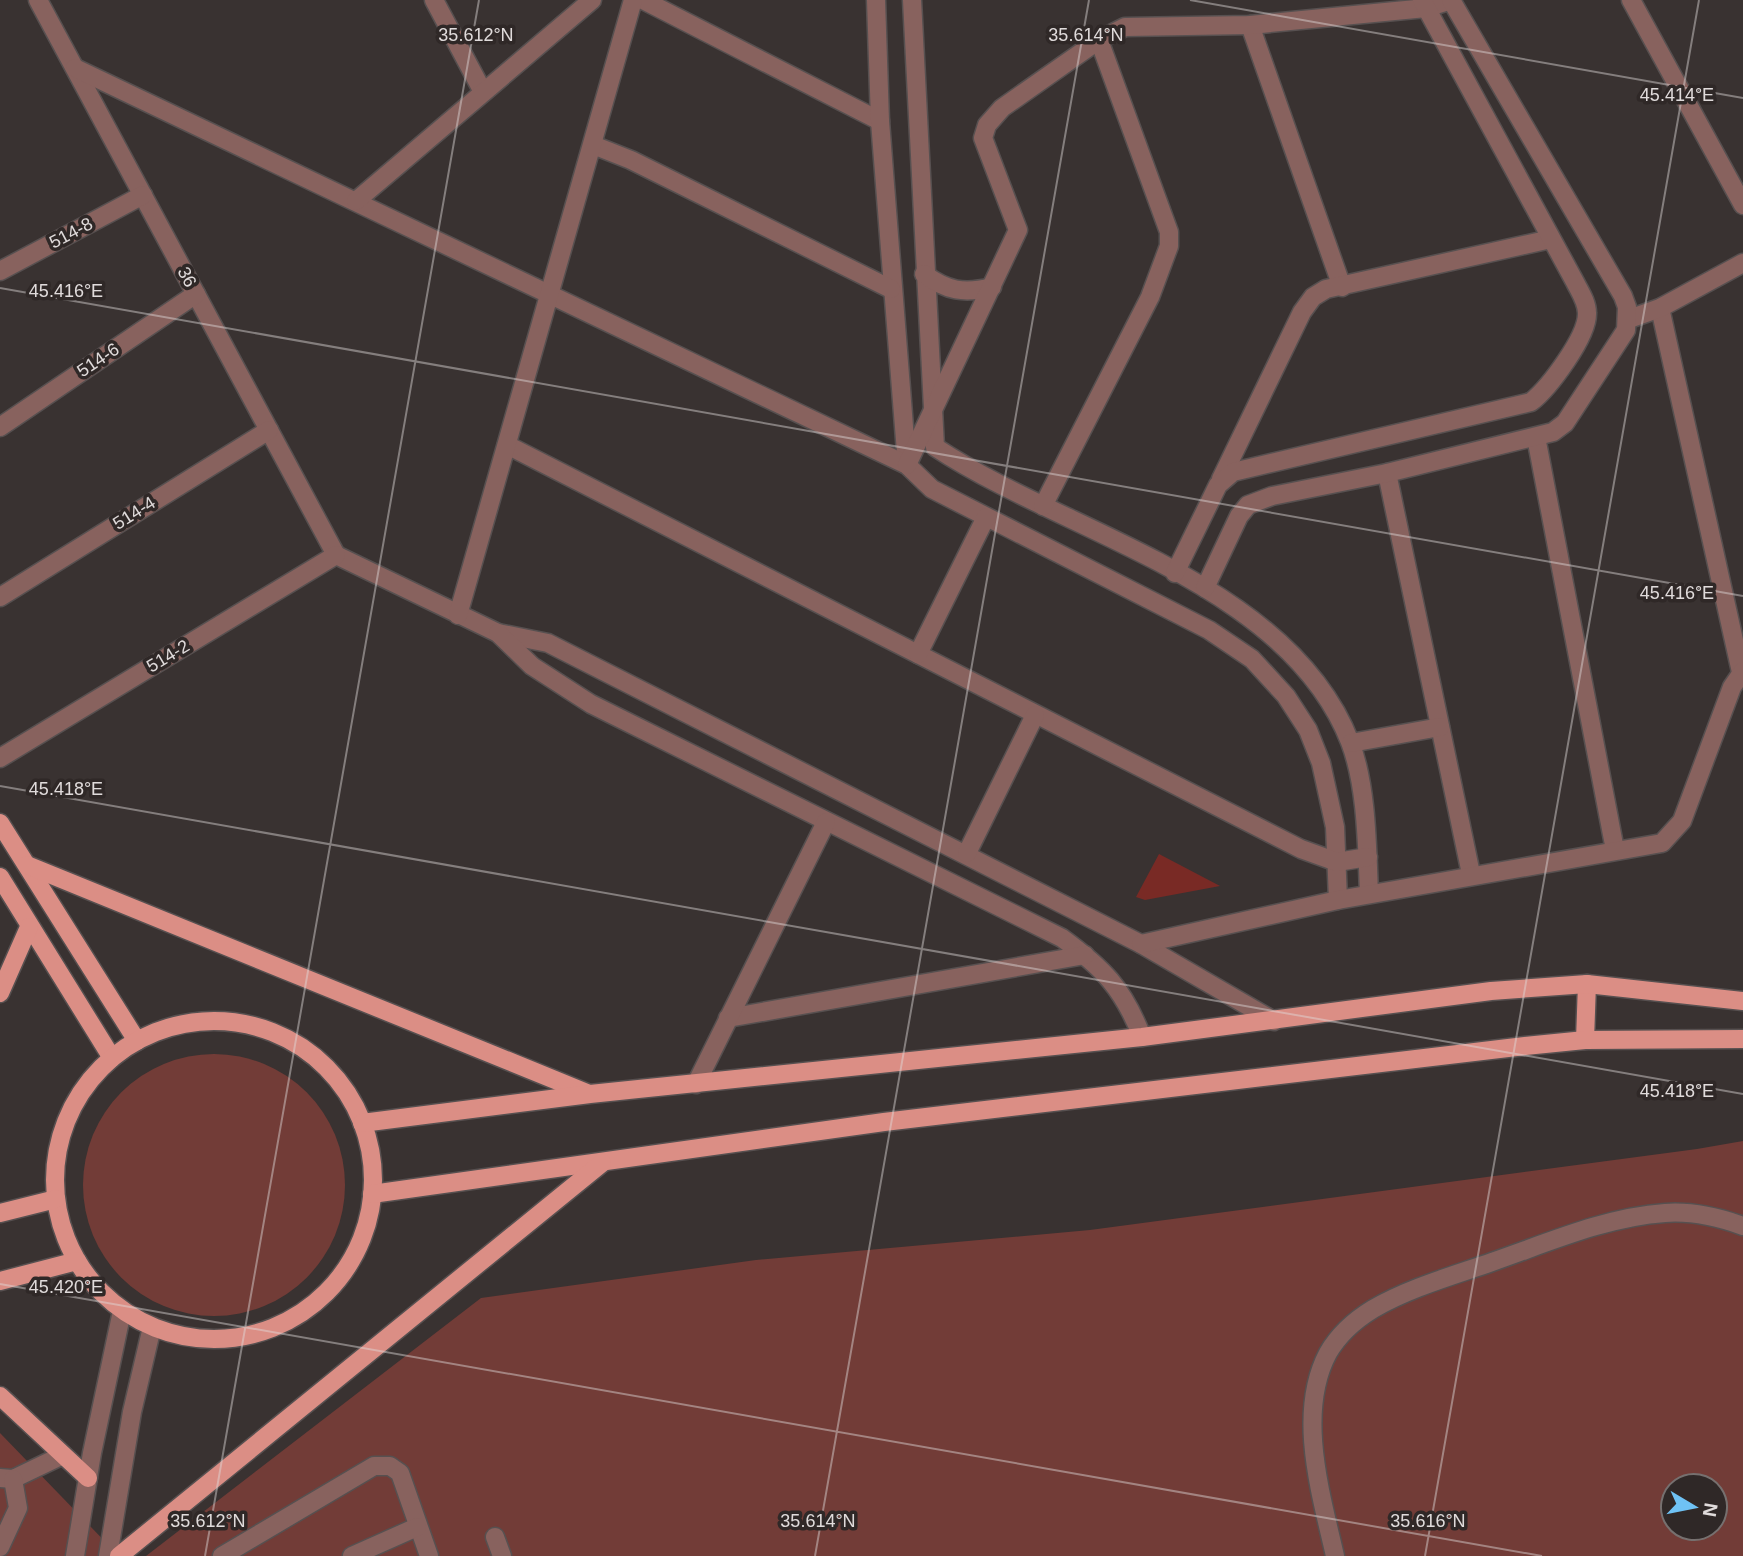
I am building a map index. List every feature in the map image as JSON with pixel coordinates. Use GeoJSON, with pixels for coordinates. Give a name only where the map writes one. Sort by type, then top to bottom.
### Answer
{"type":"FeatureCollection","features":[{"type":"Feature","properties":{"kind":"main road"},"geometry":{"type":"LineString","coordinates":[[0,823],[137,1041]]}},
{"type":"Feature","properties":{"kind":"main road"},"geometry":{"type":"LineString","coordinates":[[27,865],[590,1094]]}},
{"type":"Feature","properties":{"kind":"main road"},"geometry":{"type":"LineString","coordinates":[[0,877],[112,1058]]}},
{"type":"Feature","properties":{"kind":"main road"},"geometry":{"type":"LineString","coordinates":[[0,993],[29,927]]}},
{"type":"Feature","properties":{"kind":"main road"},"geometry":{"type":"LineString","coordinates":[[362,1123],[590,1094],[1142,1037],[1491,991],[1587,984],[1743,1002]]}},
{"type":"Feature","properties":{"kind":"main road"},"geometry":{"type":"LineString","coordinates":[[1585,1040],[1587,984]]}},
{"type":"Feature","properties":{"kind":"main road"},"geometry":{"type":"LineString","coordinates":[[229,1022],[268,1030],[293,1042],[335,1076],[362,1123],[371,1158],[372,1194],[364,1230],[348,1264],[334,1284],[296,1317],[273,1328],[225,1339],[176,1335],[152,1327],[122,1311],[105,1297],[77,1261],[60,1221],[56,1199],[55,1173],[66,1121],[78,1097],[112,1058],[137,1041],[188,1023],[229,1022]]}},
{"type":"Feature","properties":{"kind":"main road"},"geometry":{"type":"LineString","coordinates":[[372,1194],[884,1122],[1585,1040],[1743,1039]]}},
{"type":"Feature","properties":{"kind":"main road"},"geometry":{"type":"LineString","coordinates":[[119,1556],[602,1163]]}},
{"type":"Feature","properties":{"kind":"main road"},"geometry":{"type":"LineString","coordinates":[[0,1213],[56,1199]]}},
{"type":"Feature","properties":{"kind":"main road"},"geometry":{"type":"LineString","coordinates":[[0,1281],[77,1261]]}},
{"type":"Feature","properties":{"kind":"main road"},"geometry":{"type":"LineString","coordinates":[[0,1396],[88,1478]]}},
{"type":"Feature","properties":{"kind":"street","name":"36"},"geometry":{"type":"LineString","coordinates":[[38,0],[336,555]]}},
{"type":"Feature","properties":{"kind":"street"},"geometry":{"type":"LineString","coordinates":[[434,0],[483,92]]}},
{"type":"Feature","properties":{"kind":"street"},"geometry":{"type":"LineString","coordinates":[[356,201],[592,0]]}},
{"type":"Feature","properties":{"kind":"street"},"geometry":{"type":"LineString","coordinates":[[458,615],[633,0]]}},
{"type":"Feature","properties":{"kind":"street"},"geometry":{"type":"LineString","coordinates":[[643,0],[880,121]]}},
{"type":"Feature","properties":{"kind":"street"},"geometry":{"type":"LineString","coordinates":[[876,0],[880,121],[891,289],[907,465]]}},
{"type":"Feature","properties":{"kind":"street"},"geometry":{"type":"LineString","coordinates":[[912,0],[935,447],[1043,506],[1205,588],[1279,640],[1303,666],[1350,743],[1368,857],[1369,894]]}},
{"type":"Feature","properties":{"kind":"street"},"geometry":{"type":"LineString","coordinates":[[907,465],[1018,230],[983,138],[987,125],[1002,108],[1099,40],[1125,27],[1250,25],[1451,0],[1623,296],[1629,319],[1621,340],[1565,423],[1553,432],[1387,473],[1272,496],[1248,505],[1239,516],[1205,588]]}},
{"type":"Feature","properties":{"kind":"street"},"geometry":{"type":"LineString","coordinates":[[1631,0],[1743,205]]}},
{"type":"Feature","properties":{"kind":"street"},"geometry":{"type":"LineString","coordinates":[[1218,485],[1233,471],[1248,467],[1531,402],[1554,376],[1586,324],[1584,299],[1424,4]]}},
{"type":"Feature","properties":{"kind":"street"},"geometry":{"type":"LineString","coordinates":[[1250,25],[1342,287]]}},
{"type":"Feature","properties":{"kind":"street"},"geometry":{"type":"LineString","coordinates":[[1043,506],[1150,297],[1169,246],[1169,232],[1099,40]]}},
{"type":"Feature","properties":{"kind":"street"},"geometry":{"type":"LineString","coordinates":[[75,68],[907,465],[932,489],[1197,624],[1252,659],[1286,696],[1308,730],[1330,796],[1338,862],[1338,900]]}},
{"type":"Feature","properties":{"kind":"street"},"geometry":{"type":"LineString","coordinates":[[593,145],[631,160],[891,289]]}},
{"type":"Feature","properties":{"kind":"street","name":"514-8"},"geometry":{"type":"LineString","coordinates":[[0,271],[143,195]]}},
{"type":"Feature","properties":{"kind":"street"},"geometry":{"type":"LineString","coordinates":[[1175,573],[1302,312],[1313,297],[1326,289],[1551,239]]}},
{"type":"Feature","properties":{"kind":"street"},"geometry":{"type":"LineString","coordinates":[[1629,319],[1660,307],[1743,263]]}},
{"type":"Feature","properties":{"kind":"street"},"geometry":{"type":"LineString","coordinates":[[924,274],[949,289],[963,292],[992,287]]}},
{"type":"Feature","properties":{"kind":"street","name":"514-6"},"geometry":{"type":"LineString","coordinates":[[0,426],[196,294]]}},
{"type":"Feature","properties":{"kind":"street"},"geometry":{"type":"LineString","coordinates":[[1141,943],[1471,874],[1651,846],[1662,843],[1677,830],[1732,687],[1742,671],[1660,307]]}},
{"type":"Feature","properties":{"kind":"street","name":"514-4"},"geometry":{"type":"LineString","coordinates":[[0,597],[269,430]]}},
{"type":"Feature","properties":{"kind":"street"},"geometry":{"type":"LineString","coordinates":[[1536,437],[1615,850]]}},
{"type":"Feature","properties":{"kind":"street"},"geometry":{"type":"LineString","coordinates":[[507,445],[1301,849],[1338,862],[1368,857]]}},
{"type":"Feature","properties":{"kind":"street"},"geometry":{"type":"LineString","coordinates":[[1387,473],[1471,874]]}},
{"type":"Feature","properties":{"kind":"street"},"geometry":{"type":"LineString","coordinates":[[918,654],[986,517]]}},
{"type":"Feature","properties":{"kind":"street"},"geometry":{"type":"LineString","coordinates":[[1186,551],[1216,566]]}},
{"type":"Feature","properties":{"kind":"street"},"geometry":{"type":"LineString","coordinates":[[336,555],[498,633],[548,643],[1141,943],[1274,1021]]}},
{"type":"Feature","properties":{"kind":"street","name":"514-2"},"geometry":{"type":"LineString","coordinates":[[0,758],[336,555]]}},
{"type":"Feature","properties":{"kind":"street"},"geometry":{"type":"LineString","coordinates":[[498,633],[531,666],[591,704],[826,822],[1030,920],[1085,955],[1107,973],[1125,996],[1142,1037]]}},
{"type":"Feature","properties":{"kind":"street"},"geometry":{"type":"LineString","coordinates":[[967,853],[1035,715]]}},
{"type":"Feature","properties":{"kind":"street"},"geometry":{"type":"LineString","coordinates":[[1350,743],[1440,727]]}},
{"type":"Feature","properties":{"kind":"street"},"geometry":{"type":"LineString","coordinates":[[696,1084],[826,822]]}},
{"type":"Feature","properties":{"kind":"street"},"geometry":{"type":"LineString","coordinates":[[728,1018],[1085,955]]}},
{"type":"Feature","properties":{"kind":"street"},"geometry":{"type":"LineString","coordinates":[[1335,1556],[1316,1459],[1314,1408],[1318,1381],[1327,1355],[1335,1341],[1358,1319],[1421,1287],[1621,1220],[1676,1212],[1719,1218],[1743,1226]]}},
{"type":"Feature","properties":{"kind":"street"},"geometry":{"type":"LineString","coordinates":[[75,1556],[122,1311]]}},
{"type":"Feature","properties":{"kind":"street"},"geometry":{"type":"LineString","coordinates":[[108,1556],[142,1362],[152,1327]]}},
{"type":"Feature","properties":{"kind":"street"},"geometry":{"type":"LineString","coordinates":[[0,1547],[18,1508],[7,1478],[63,1455]]}},
{"type":"Feature","properties":{"kind":"street"},"geometry":{"type":"LineString","coordinates":[[222,1556],[374,1466],[390,1466],[400,1473],[429,1556]]}},
{"type":"Feature","properties":{"kind":"street"},"geometry":{"type":"LineString","coordinates":[[88,1478],[120,1484]]}},
{"type":"Feature","properties":{"kind":"street"},"geometry":{"type":"LineString","coordinates":[[352,1556],[417,1527]]}},
{"type":"Feature","properties":{"kind":"street"},"geometry":{"type":"LineString","coordinates":[[495,1537],[502,1556]]}},
{"type":"Feature","properties":{"kind":"shaded area"},"geometry":{"type":"Polygon","coordinates":[[[214,1054],[264,1064],[287,1076],[315,1102],[335,1135],[345,1185],[335,1235],[323,1258],[297,1286],[264,1306],[214,1316],[164,1306],[141,1294],[113,1268],[93,1235],[83,1185],[93,1135],[105,1112],[131,1084],[164,1064],[214,1054]]]}},
{"type":"Feature","properties":{"kind":"shaded area"},"geometry":{"type":"Polygon","coordinates":[[[1743,1141],[1743,1556],[146,1556],[481,1298],[756,1260],[1090,1230],[1743,1141]]]}},
{"type":"Feature","properties":{"kind":"shaded area"},"geometry":{"type":"Polygon","coordinates":[[[0,1433],[119,1556],[0,1556],[0,1433]]]}},
{"type":"Feature","properties":{"kind":"building"},"geometry":{"type":"Polygon","coordinates":[[[1159,854],[1220,886],[1145,900],[1136,897],[1159,854]]]}}]}
